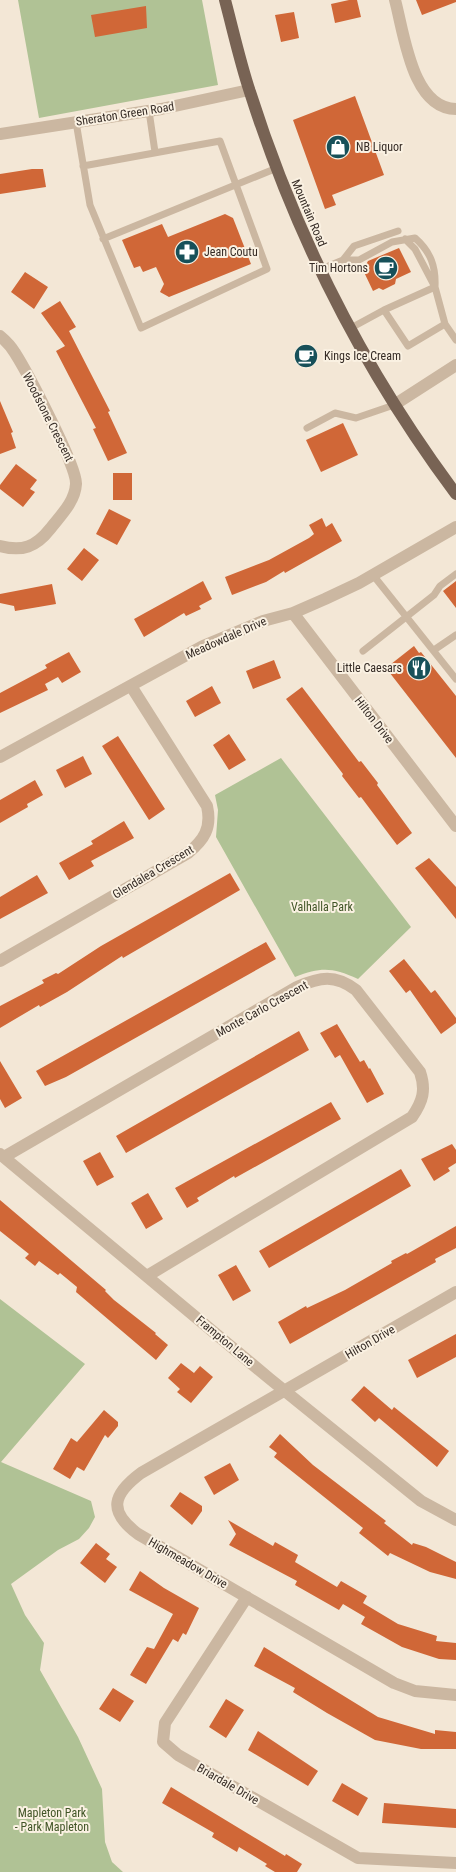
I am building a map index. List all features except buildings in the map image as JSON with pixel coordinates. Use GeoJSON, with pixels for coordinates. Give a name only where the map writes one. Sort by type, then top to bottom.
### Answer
{"type":"FeatureCollection","features":[{"type":"Feature","properties":{"kind":"main road","name":"Mountain Road"},"geometry":{"type":"LineString","coordinates":[[225,0],[249,90],[276,168],[319,270],[349,329],[394,405],[456,494]]}},
{"type":"Feature","properties":{"kind":"street"},"geometry":{"type":"LineString","coordinates":[[395,0],[420,86],[437,105],[456,109]]}},
{"type":"Feature","properties":{"kind":"street","name":"Sheraton Green Road"},"geometry":{"type":"LineString","coordinates":[[0,134],[150,111],[249,90]]}},
{"type":"Feature","properties":{"kind":"street","name":"Woodstone Crescent"},"geometry":{"type":"LineString","coordinates":[[0,336],[16,353],[70,461],[76,482],[75,494],[70,503],[37,543],[26,548],[13,550],[0,546]]}},
{"type":"Feature","properties":{"kind":"street"},"geometry":{"type":"LineString","coordinates":[[394,405],[456,364]]}},
{"type":"Feature","properties":{"kind":"street","name":"Meadowdale Drive"},"geometry":{"type":"LineString","coordinates":[[0,757],[203,646],[263,621],[293,613],[373,575],[456,527]]}},
{"type":"Feature","properties":{"kind":"street","name":"Hilton Drive"},"geometry":{"type":"LineString","coordinates":[[293,613],[456,826]]}},
{"type":"Feature","properties":{"kind":"street","name":"Glendalea Crescent"},"geometry":{"type":"LineString","coordinates":[[0,961],[188,853],[201,842],[206,834],[210,816],[208,806],[131,686]]}},
{"type":"Feature","properties":{"kind":"street","name":"Monte Carlo Crescent"},"geometry":{"type":"LineString","coordinates":[[2,1156],[298,987],[316,979],[332,978],[346,982],[356,990],[420,1072],[424,1087],[422,1103],[412,1117],[147,1276]]}},
{"type":"Feature","properties":{"kind":"street","name":"Frampton Lane"},"geometry":{"type":"LineString","coordinates":[[2,1156],[284,1391],[421,1501],[456,1520]]}},
{"type":"Feature","properties":{"kind":"street","name":"Hilton Drive"},"geometry":{"type":"LineString","coordinates":[[284,1391],[456,1292]]}},
{"type":"Feature","properties":{"kind":"street","name":"Highmeadow Drive"},"geometry":{"type":"LineString","coordinates":[[284,1391],[141,1473],[125,1485],[118,1496],[119,1512],[125,1525],[394,1683],[415,1691],[456,1695]]}},
{"type":"Feature","properties":{"kind":"street","name":"Briardale Drive"},"geometry":{"type":"LineString","coordinates":[[247,1597],[165,1723],[163,1742],[178,1755],[358,1858],[456,1863]]}},
{"type":"Feature","properties":{"kind":"lane"},"geometry":{"type":"LineString","coordinates":[[150,111],[155,152]]}},
{"type":"Feature","properties":{"kind":"lane"},"geometry":{"type":"LineString","coordinates":[[76,122],[83,166],[90,205],[142,328],[267,269],[220,141],[83,166]]}},
{"type":"Feature","properties":{"kind":"lane"},"geometry":{"type":"LineString","coordinates":[[104,239],[237,186],[276,168]]}},
{"type":"Feature","properties":{"kind":"lane"},"geometry":{"type":"LineString","coordinates":[[343,260],[354,246],[398,231]]}},
{"type":"Feature","properties":{"kind":"lane"},"geometry":{"type":"LineString","coordinates":[[319,270],[343,260],[359,260],[392,242],[415,238],[423,245],[436,268],[435,287],[445,324],[456,340]]}},
{"type":"Feature","properties":{"kind":"lane"},"geometry":{"type":"LineString","coordinates":[[349,329],[384,310],[435,287]]}},
{"type":"Feature","properties":{"kind":"lane"},"geometry":{"type":"LineString","coordinates":[[384,310],[408,346],[445,324]]}},
{"type":"Feature","properties":{"kind":"lane"},"geometry":{"type":"LineString","coordinates":[[307,428],[335,413],[356,418],[394,405]]}},
{"type":"Feature","properties":{"kind":"lane"},"geometry":{"type":"LineString","coordinates":[[364,651],[434,595],[440,586],[456,574]]}},
{"type":"Feature","properties":{"kind":"lane"},"geometry":{"type":"LineString","coordinates":[[373,575],[456,679]]}},
{"type":"Feature","properties":{"kind":"lane"},"geometry":{"type":"LineString","coordinates":[[434,650],[456,635]]}},
{"type":"Feature","properties":{"kind":"green space"},"geometry":{"type":"Polygon","coordinates":[[[18,0],[202,0],[218,85],[39,118],[18,0]]]}},
{"type":"Feature","properties":{"kind":"green space","name":"Valhalla Park"},"geometry":{"type":"Polygon","coordinates":[[[281,758],[411,927],[358,979],[333,970],[312,971],[295,977],[216,837],[218,810],[215,795],[281,758]]]}},
{"type":"Feature","properties":{"kind":"green space","name":"Mapleton Park - Park Mapleton"},"geometry":{"type":"Polygon","coordinates":[[[0,1299],[85,1364],[1,1462],[91,1501],[95,1517],[89,1528],[79,1539],[58,1550],[11,1584],[25,1615],[44,1643],[40,1670],[78,1737],[102,1789],[105,1842],[112,1862],[123,1872],[0,1872],[0,1299]]]}},
{"type":"Feature","properties":{"kind":"place","name":"NB Liquor"},"geometry":{"type":"Point","coordinates":[338,147]}},
{"type":"Feature","properties":{"kind":"place","name":"Jean Coutu"},"geometry":{"type":"Point","coordinates":[187,252]}},
{"type":"Feature","properties":{"kind":"place","name":"Tim Hortons"},"geometry":{"type":"Point","coordinates":[386,268]}},
{"type":"Feature","properties":{"kind":"place","name":"Kings Ice Cream"},"geometry":{"type":"Point","coordinates":[306,356]}},
{"type":"Feature","properties":{"kind":"place","name":"Little Caesars"},"geometry":{"type":"Point","coordinates":[419,668]}}]}
